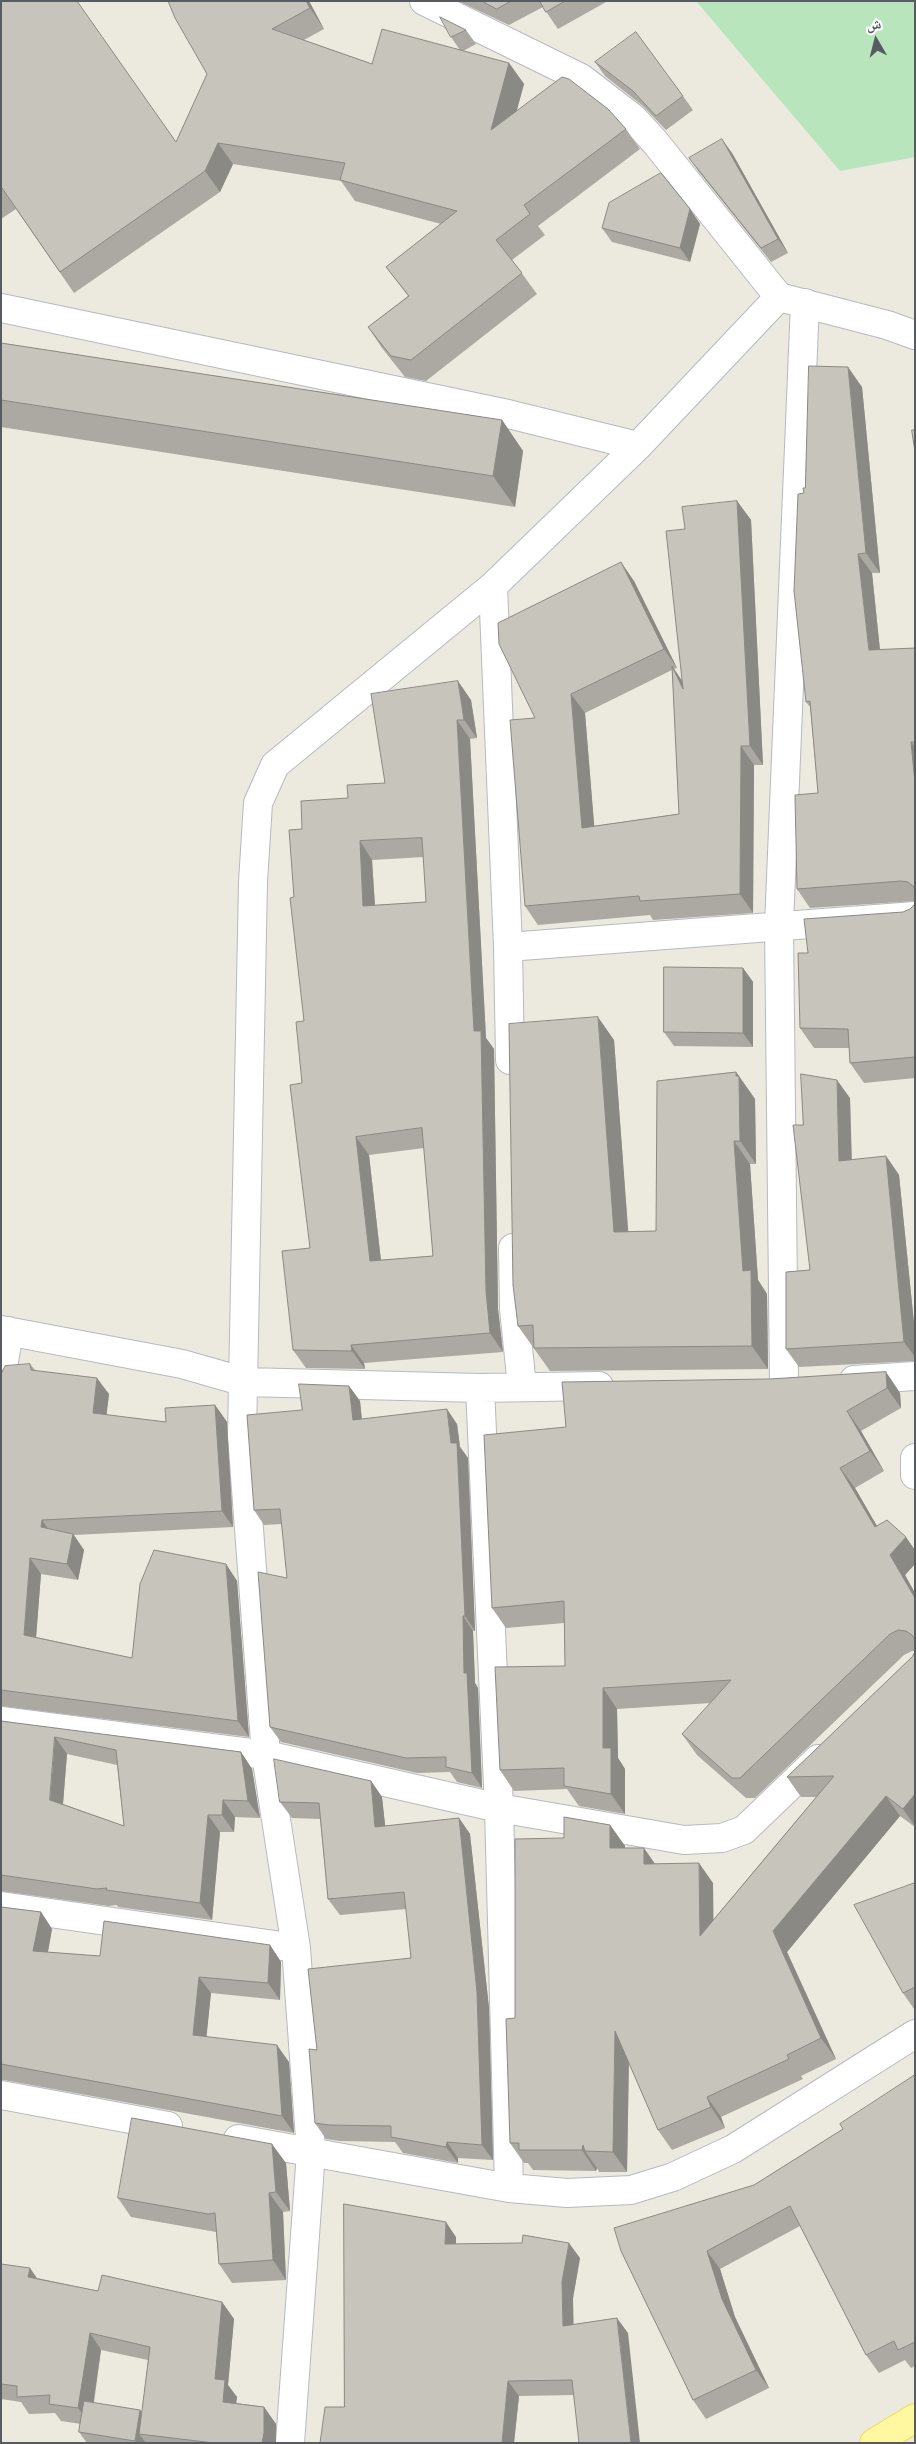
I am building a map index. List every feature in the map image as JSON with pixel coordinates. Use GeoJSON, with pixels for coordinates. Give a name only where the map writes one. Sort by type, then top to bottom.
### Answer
{"type":"FeatureCollection","features":[{"type":"Feature","properties":{"kind":"main road"},"geometry":{"type":"LineString","coordinates":[[874,2443],[915,2418]]}},
{"type":"Feature","properties":{"kind":"street"},"geometry":{"type":"LineString","coordinates":[[424,1],[581,78],[633,118],[655,142],[779,297],[886,325],[915,335]]}},
{"type":"Feature","properties":{"kind":"street"},"geometry":{"type":"LineString","coordinates":[[290,2443],[311,2152],[296,1948],[266,1755],[255,1582],[242,1436],[245,1382],[253,882],[258,804],[275,765],[493,586],[638,446],[779,297]]}},
{"type":"Feature","properties":{"kind":"street"},"geometry":{"type":"LineString","coordinates":[[784,1384],[779,925],[805,303]]}},
{"type":"Feature","properties":{"kind":"street"},"geometry":{"type":"LineString","coordinates":[[1,308],[508,414],[638,446]]}},
{"type":"Feature","properties":{"kind":"street"},"geometry":{"type":"LineString","coordinates":[[493,586],[508,947],[510,1084]]}},
{"type":"Feature","properties":{"kind":"street"},"geometry":{"type":"LineString","coordinates":[[508,947],[915,916]]}},
{"type":"Feature","properties":{"kind":"street"},"geometry":{"type":"LineString","coordinates":[[512,1221],[514,1309],[522,1386]]}},
{"type":"Feature","properties":{"kind":"street"},"geometry":{"type":"LineString","coordinates":[[1,1380],[5,1331],[182,1364],[245,1382],[480,1388],[629,1386]]}},
{"type":"Feature","properties":{"kind":"street"},"geometry":{"type":"LineString","coordinates":[[755,1384],[915,1376]]}},
{"type":"Feature","properties":{"kind":"street"},"geometry":{"type":"LineString","coordinates":[[480,1388],[499,1808],[508,2188]]}},
{"type":"Feature","properties":{"kind":"street"},"geometry":{"type":"LineString","coordinates":[[915,1458],[915,1476]]}},
{"type":"Feature","properties":{"kind":"street"},"geometry":{"type":"LineString","coordinates":[[1,1721],[266,1755],[499,1808],[684,1840],[722,1838],[744,1830],[836,1742]]}},
{"type":"Feature","properties":{"kind":"street"},"geometry":{"type":"LineString","coordinates":[[1,1906],[296,1948]]}},
{"type":"Feature","properties":{"kind":"street"},"geometry":{"type":"LineString","coordinates":[[1,2095],[508,2188],[567,2193],[631,2190],[673,2176],[733,2149],[915,2034]]}},
{"type":"Feature","properties":{"kind":"green space"},"geometry":{"type":"Polygon","coordinates":[[[696,1],[915,1],[915,157],[840,171],[696,1]]]}},
{"type":"Feature","properties":{"kind":"building"},"geometry":{"type":"Polygon","coordinates":[[[1,1],[77,1],[176,142],[207,74],[175,18],[168,1],[306,1],[310,8],[272,29],[372,64],[382,29],[509,63],[491,130],[562,77],[569,79],[608,109],[626,129],[524,205],[530,214],[496,240],[522,273],[411,360],[391,356],[368,327],[409,296],[386,267],[457,211],[340,180],[345,163],[218,143],[205,171],[60,272],[1,188],[1,1]]]}},
{"type":"Feature","properties":{"kind":"building"},"geometry":{"type":"Polygon","coordinates":[[[482,1],[511,1],[497,9],[482,1]]]}},
{"type":"Feature","properties":{"kind":"building"},"geometry":{"type":"Polygon","coordinates":[[[540,1],[565,1],[546,12],[540,1]]]}},
{"type":"Feature","properties":{"kind":"building"},"geometry":{"type":"Polygon","coordinates":[[[440,17],[466,30],[451,37],[440,17]]]}},
{"type":"Feature","properties":{"kind":"building"},"geometry":{"type":"Polygon","coordinates":[[[636,32],[683,96],[656,116],[633,91],[595,62],[636,32]]]}},
{"type":"Feature","properties":{"kind":"building"},"geometry":{"type":"Polygon","coordinates":[[[722,139],[778,239],[761,248],[689,158],[722,139]]]}},
{"type":"Feature","properties":{"kind":"building"},"geometry":{"type":"Polygon","coordinates":[[[661,173],[690,209],[680,248],[602,228],[609,203],[661,173]]]}},
{"type":"Feature","properties":{"kind":"building"},"geometry":{"type":"Polygon","coordinates":[[[1,343],[502,420],[493,476],[1,400],[1,343]]]}},
{"type":"Feature","properties":{"kind":"building"},"geometry":{"type":"Polygon","coordinates":[[[809,366],[848,367],[866,553],[858,554],[869,650],[915,648],[915,742],[911,742],[915,783],[915,890],[908,882],[901,881],[797,889],[795,795],[818,793],[810,701],[806,702],[794,591],[798,494],[804,493],[803,488],[805,488],[809,366]]]}},
{"type":"Feature","properties":{"kind":"building"},"geometry":{"type":"Polygon","coordinates":[[[912,430],[915,430],[915,451],[912,430]]]}},
{"type":"Feature","properties":{"kind":"building"},"geometry":{"type":"Polygon","coordinates":[[[737,501],[750,746],[741,746],[740,894],[640,901],[639,896],[525,906],[510,720],[535,718],[499,644],[498,623],[621,562],[664,649],[571,694],[582,828],[679,814],[672,666],[683,689],[666,531],[685,529],[682,507],[737,501]]]}},
{"type":"Feature","properties":{"kind":"building"},"geometry":{"type":"Polygon","coordinates":[[[458,681],[464,720],[457,720],[474,1031],[481,1031],[486,1291],[490,1333],[351,1345],[352,1351],[293,1350],[282,1251],[310,1248],[290,1085],[302,1083],[296,1022],[304,1021],[290,898],[294,897],[289,830],[302,829],[301,801],[348,798],[347,785],[385,783],[371,694],[458,681]],[[422,838],[360,841],[363,906],[426,902],[422,838]],[[422,1128],[356,1137],[370,1261],[433,1256],[422,1128]]]}},
{"type":"Feature","properties":{"kind":"building"},"geometry":{"type":"Polygon","coordinates":[[[915,904],[915,1057],[850,1063],[848,1029],[800,1028],[798,953],[808,953],[804,919],[903,912],[915,904]]]}},
{"type":"Feature","properties":{"kind":"building"},"geometry":{"type":"Polygon","coordinates":[[[664,967],[743,968],[743,1033],[664,1032],[664,967]]]}},
{"type":"Feature","properties":{"kind":"building"},"geometry":{"type":"Polygon","coordinates":[[[598,1017],[614,1232],[656,1231],[657,1081],[736,1072],[736,1076],[739,1076],[740,1141],[734,1141],[743,1271],[751,1270],[752,1346],[534,1348],[533,1325],[518,1326],[513,1285],[509,1024],[598,1017]]]}},
{"type":"Feature","properties":{"kind":"building"},"geometry":{"type":"Polygon","coordinates":[[[801,1074],[837,1080],[839,1161],[886,1156],[904,1342],[786,1349],[786,1272],[810,1270],[793,1125],[803,1125],[801,1074]]]}},
{"type":"Feature","properties":{"kind":"building"},"geometry":{"type":"Polygon","coordinates":[[[30,1364],[31,1370],[97,1378],[93,1413],[166,1422],[165,1408],[215,1405],[222,1511],[42,1520],[41,1527],[73,1534],[67,1564],[30,1558],[24,1635],[132,1658],[140,1584],[154,1550],[226,1564],[238,1721],[1,1690],[1,1374],[5,1366],[30,1364]]]}},
{"type":"Feature","properties":{"kind":"building"},"geometry":{"type":"Polygon","coordinates":[[[886,1372],[887,1388],[847,1411],[870,1451],[840,1468],[875,1527],[887,1520],[906,1537],[890,1555],[915,1598],[915,1640],[906,1631],[898,1630],[890,1634],[740,1778],[732,1778],[682,1734],[731,1680],[603,1688],[603,1748],[611,1748],[611,1794],[564,1786],[564,1768],[500,1770],[495,1667],[565,1666],[564,1601],[492,1608],[484,1435],[566,1427],[562,1382],[770,1379],[886,1372]]]}},
{"type":"Feature","properties":{"kind":"building"},"geometry":{"type":"Polygon","coordinates":[[[299,1384],[349,1386],[353,1420],[447,1409],[451,1443],[457,1443],[465,1616],[463,1616],[464,1673],[467,1673],[472,1773],[446,1767],[446,1757],[406,1758],[270,1727],[258,1572],[287,1578],[280,1509],[254,1510],[247,1415],[302,1410],[299,1384]]]}},
{"type":"Feature","properties":{"kind":"building"},"geometry":{"type":"Polygon","coordinates":[[[915,1652],[915,1794],[903,1809],[886,1796],[773,1931],[821,2038],[787,2055],[789,2059],[707,2097],[711,2107],[658,2130],[615,2031],[613,2152],[585,2151],[583,2145],[582,2150],[519,2150],[519,2143],[510,2143],[506,2019],[515,2018],[515,1839],[564,1838],[564,1817],[610,1825],[610,1848],[644,1848],[644,1864],[699,1863],[700,1936],[834,1776],[787,1777],[915,1652]]]}},
{"type":"Feature","properties":{"kind":"building"},"geometry":{"type":"Polygon","coordinates":[[[1,1721],[241,1752],[248,1801],[223,1800],[222,1815],[208,1815],[200,1903],[106,1890],[107,1888],[97,1889],[1,1875],[1,1721]],[[55,1737],[50,1800],[124,1826],[116,1750],[55,1737]]]}},
{"type":"Feature","properties":{"kind":"building"},"geometry":{"type":"Polygon","coordinates":[[[274,1759],[371,1781],[375,1827],[459,1818],[477,1992],[482,2145],[447,2142],[446,2147],[391,2137],[391,2126],[315,2123],[309,2049],[317,2050],[308,1969],[411,1958],[404,1892],[328,1899],[319,1803],[280,1802],[274,1759]]]}},
{"type":"Feature","properties":{"kind":"building"},"geometry":{"type":"Polygon","coordinates":[[[915,1883],[915,1987],[903,1993],[854,1905],[915,1883]]]}},
{"type":"Feature","properties":{"kind":"building"},"geometry":{"type":"Polygon","coordinates":[[[1,1907],[41,1912],[33,1951],[100,1956],[104,1921],[270,1945],[268,1983],[199,1977],[193,2035],[277,2045],[282,2116],[1,2064],[1,1907]]]}},
{"type":"Feature","properties":{"kind":"building"},"geometry":{"type":"Polygon","coordinates":[[[915,2075],[915,2342],[898,2350],[894,2341],[866,2355],[790,2206],[707,2251],[722,2299],[756,2370],[693,2400],[621,2251],[614,2228],[754,2185],[843,2129],[840,2124],[915,2075]]]}},
{"type":"Feature","properties":{"kind":"building"},"geometry":{"type":"Polygon","coordinates":[[[132,2118],[272,2144],[276,2192],[269,2193],[273,2260],[219,2264],[215,2213],[208,2214],[118,2198],[132,2118]]]}},
{"type":"Feature","properties":{"kind":"building"},"geometry":{"type":"Polygon","coordinates":[[[344,2204],[446,2222],[445,2244],[522,2243],[523,2235],[569,2243],[562,2282],[563,2326],[617,2318],[631,2443],[579,2443],[572,2380],[508,2381],[502,2443],[320,2443],[325,2407],[344,2407],[344,2204]]]}},
{"type":"Feature","properties":{"kind":"building"},"geometry":{"type":"Polygon","coordinates":[[[1,2264],[30,2268],[28,2277],[98,2291],[102,2275],[222,2302],[215,2379],[225,2380],[223,2402],[264,2407],[262,2443],[214,2443],[139,2434],[150,2347],[90,2333],[78,2408],[49,2404],[50,2395],[17,2397],[17,2386],[1,2384],[1,2264]]]}},
{"type":"Feature","properties":{"kind":"building"},"geometry":{"type":"Polygon","coordinates":[[[84,2401],[140,2410],[135,2441],[79,2432],[84,2401]]]}}]}
